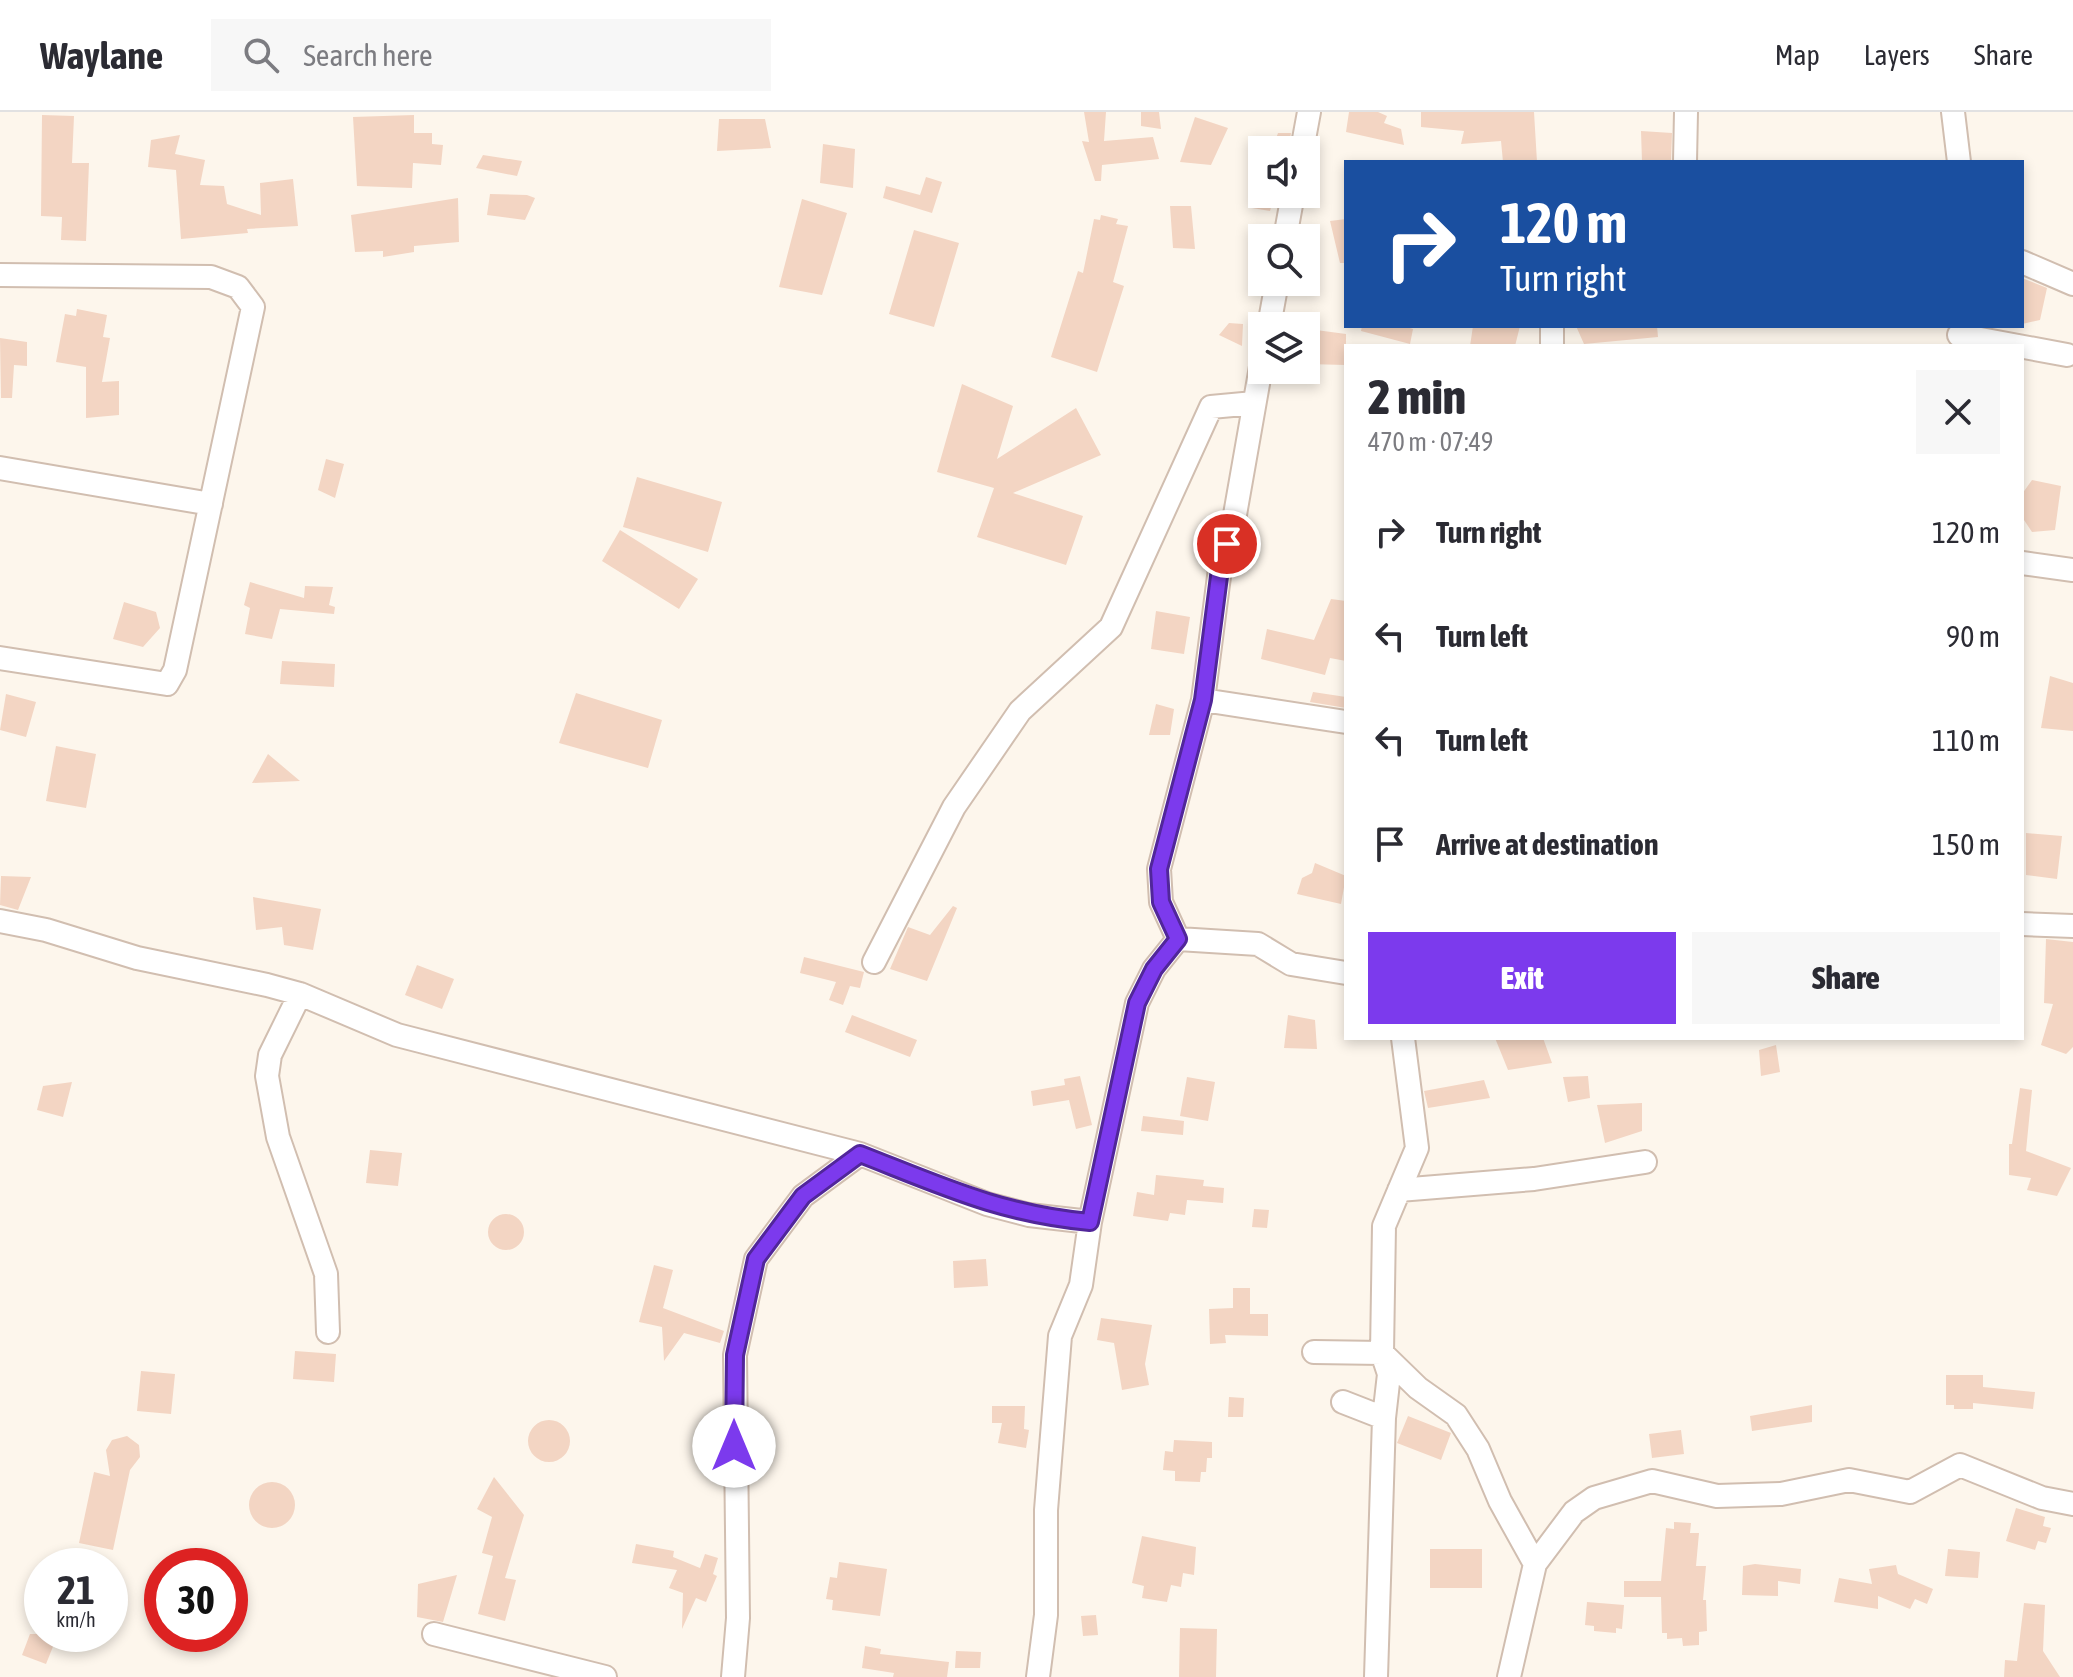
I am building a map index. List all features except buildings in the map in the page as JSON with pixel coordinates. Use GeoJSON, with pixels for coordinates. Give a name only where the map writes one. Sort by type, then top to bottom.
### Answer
{"type":"FeatureCollection","features":[{"type":"Feature","properties":{"kind":"street"},"geometry":{"type":"LineString","coordinates":[[1305,136],[1309,112]]}},
{"type":"Feature","properties":{"kind":"street"},"geometry":{"type":"LineString","coordinates":[[1685,160],[1686,112]]}},
{"type":"Feature","properties":{"kind":"street"},"geometry":{"type":"LineString","coordinates":[[1953,112],[1959,160]]}},
{"type":"Feature","properties":{"kind":"street"},"geometry":{"type":"LineString","coordinates":[[2024,263],[2073,284]]}},
{"type":"Feature","properties":{"kind":"street"},"geometry":{"type":"LineString","coordinates":[[0,275],[211,277],[238,287],[253,307],[175,670],[167,684],[0,658]]}},
{"type":"Feature","properties":{"kind":"street"},"geometry":{"type":"LineString","coordinates":[[1959,336],[2004,344]]}},
{"type":"Feature","properties":{"kind":"street"},"geometry":{"type":"LineString","coordinates":[[2024,347],[2067,355]]}},
{"type":"Feature","properties":{"kind":"street"},"geometry":{"type":"LineString","coordinates":[[1178,939],[1161,902],[1159,869],[1203,700],[1221,561],[1233,526],[1258,384]]}},
{"type":"Feature","properties":{"kind":"street"},"geometry":{"type":"LineString","coordinates":[[874,962],[954,807],[1020,711],[1111,627],[1211,407],[1254,403]]}},
{"type":"Feature","properties":{"kind":"street"},"geometry":{"type":"LineString","coordinates":[[0,468],[211,504]]}},
{"type":"Feature","properties":{"kind":"street"},"geometry":{"type":"LineString","coordinates":[[2024,563],[2073,570]]}},
{"type":"Feature","properties":{"kind":"street"},"geometry":{"type":"LineString","coordinates":[[1203,700],[1344,722]]}},
{"type":"Feature","properties":{"kind":"street"},"geometry":{"type":"LineString","coordinates":[[0,921],[46,930],[137,958],[300,994],[397,1035],[860,1154],[987,1204],[1029,1215],[1090,1222]]}},
{"type":"Feature","properties":{"kind":"street"},"geometry":{"type":"LineString","coordinates":[[2024,924],[2073,926]]}},
{"type":"Feature","properties":{"kind":"street"},"geometry":{"type":"LineString","coordinates":[[1178,939],[1258,944],[1291,964],[1344,973]]}},
{"type":"Feature","properties":{"kind":"street"},"geometry":{"type":"LineString","coordinates":[[1038,1677],[1046,1615],[1046,1510],[1060,1336],[1081,1285],[1090,1222],[1137,1003],[1154,969],[1178,939]]}},
{"type":"Feature","properties":{"kind":"street"},"geometry":{"type":"LineString","coordinates":[[300,994],[270,1055],[267,1076],[278,1137],[326,1274],[328,1332]]}},
{"type":"Feature","properties":{"kind":"street"},"geometry":{"type":"LineString","coordinates":[[1376,1677],[1384,1418],[1389,1374],[1382,1353],[1384,1226],[1417,1148],[1403,1040]]}},
{"type":"Feature","properties":{"kind":"street"},"geometry":{"type":"LineString","coordinates":[[733,1677],[738,1618],[735,1355],[756,1259],[803,1196],[860,1154]]}},
{"type":"Feature","properties":{"kind":"street"},"geometry":{"type":"LineString","coordinates":[[1399,1190],[1521,1180],[1645,1162]]}},
{"type":"Feature","properties":{"kind":"street"},"geometry":{"type":"LineString","coordinates":[[1314,1352],[1382,1353],[1418,1388],[1456,1415],[1478,1449],[1500,1501],[1535,1564]]}},
{"type":"Feature","properties":{"kind":"street"},"geometry":{"type":"LineString","coordinates":[[1343,1402],[1384,1418]]}},
{"type":"Feature","properties":{"kind":"street"},"geometry":{"type":"LineString","coordinates":[[1509,1677],[1535,1564],[1574,1512],[1594,1498],[1652,1481],[1717,1496],[1781,1494],[1849,1480],[1910,1492],[1960,1465],[2042,1498],[2073,1504]]}},
{"type":"Feature","properties":{"kind":"street"},"geometry":{"type":"LineString","coordinates":[[434,1634],[605,1677]]}},
{"type":"Feature","properties":{"kind":"route"},"geometry":{"type":"LineString","coordinates":[[734,1446],[735,1355],[756,1259],[803,1196],[860,1154],[987,1204],[1029,1215],[1090,1222],[1137,1003],[1154,969],[1178,939],[1161,902],[1159,869],[1203,700],[1221,561],[1227,544]]}}]}
